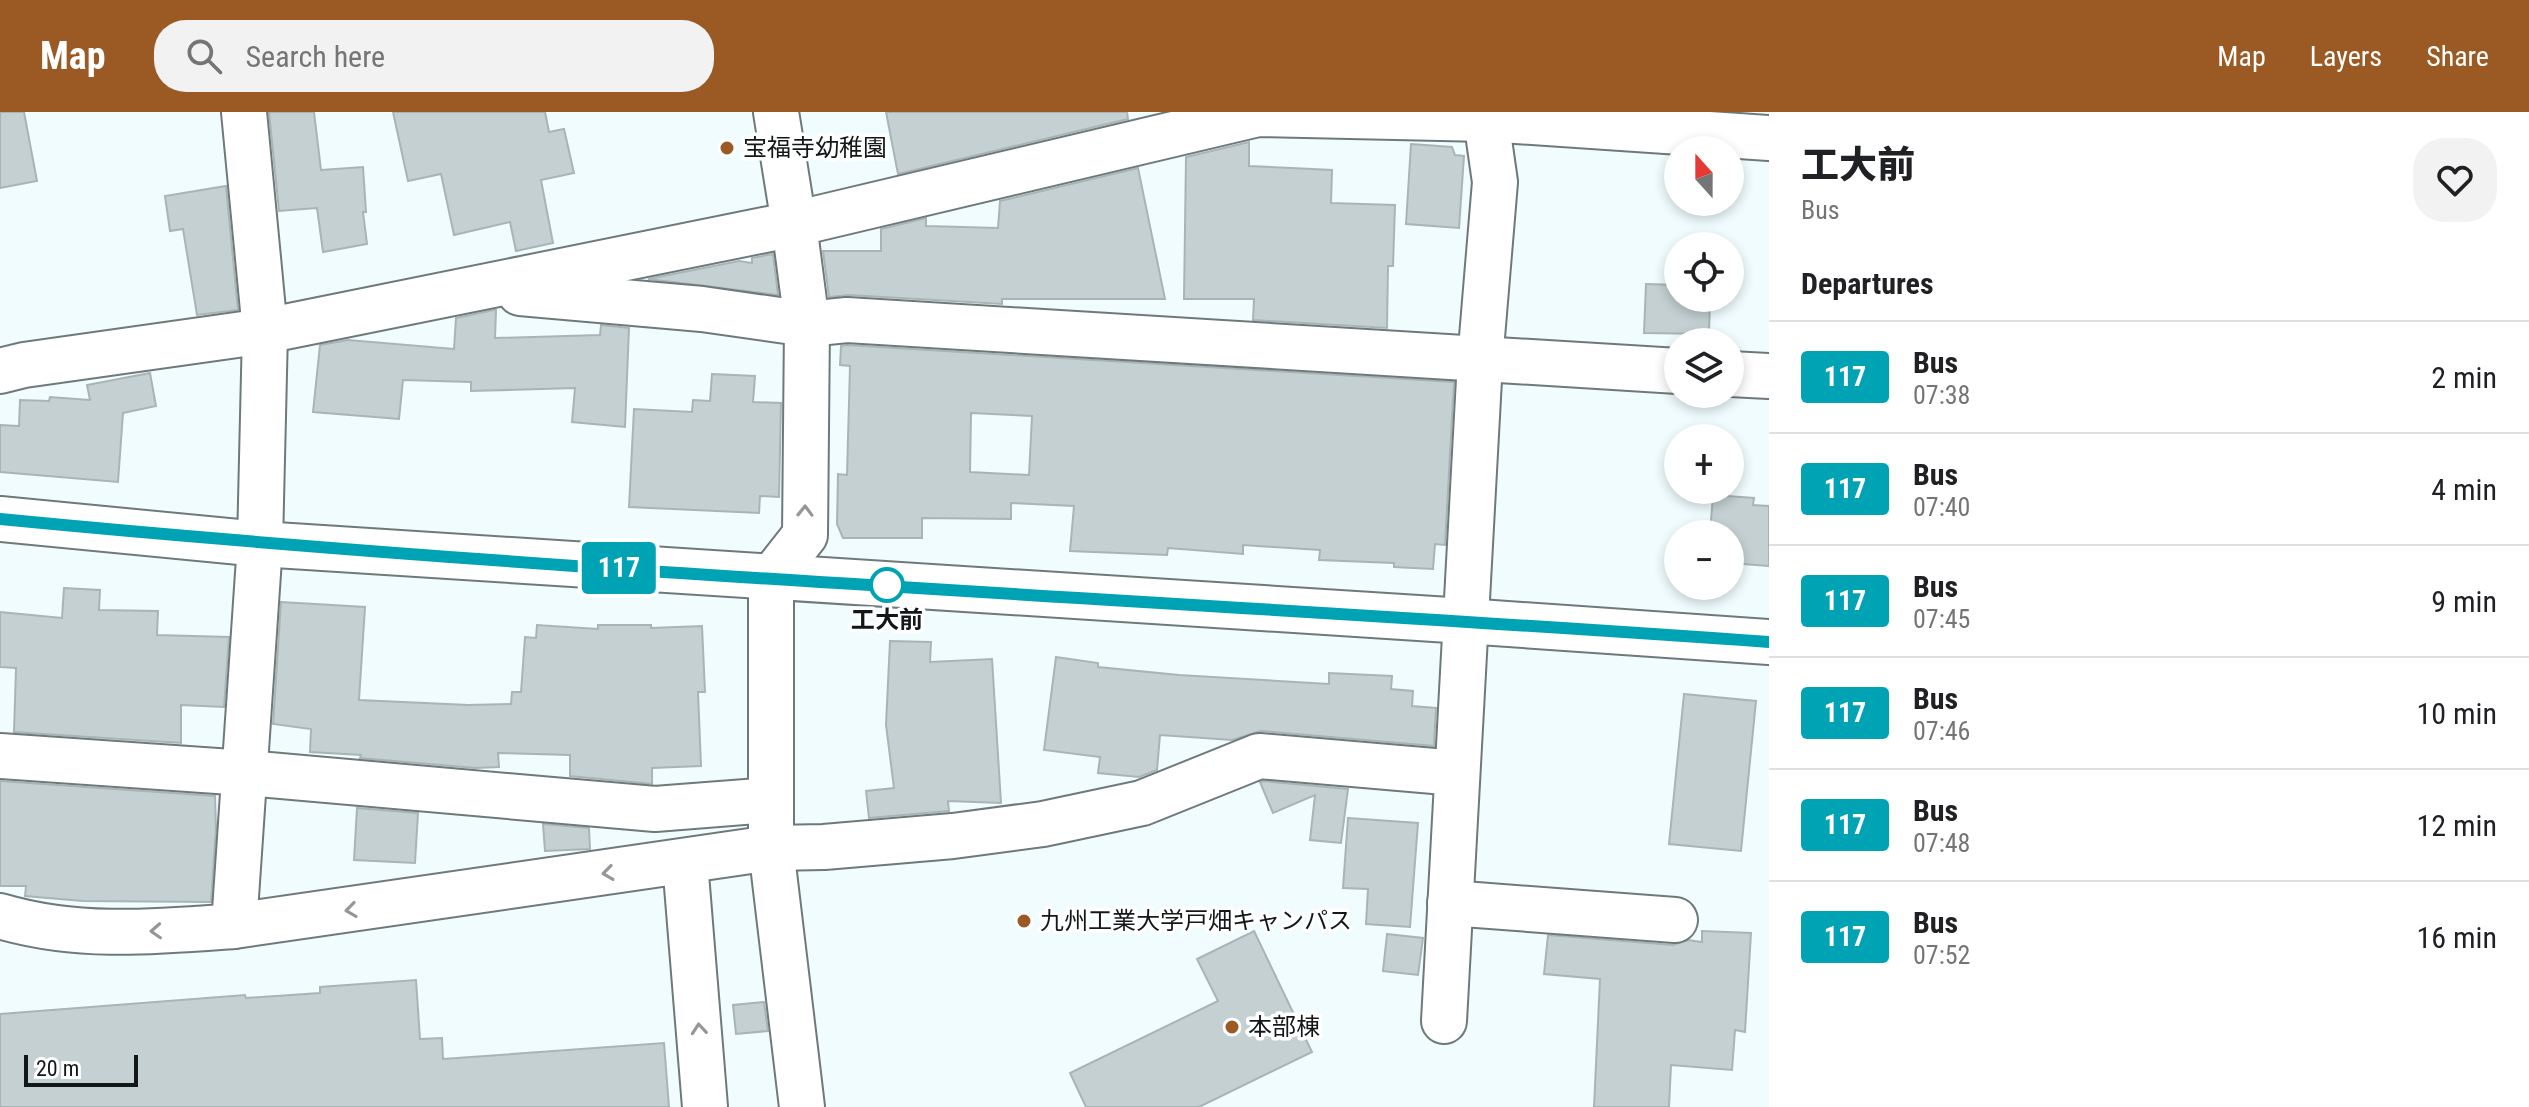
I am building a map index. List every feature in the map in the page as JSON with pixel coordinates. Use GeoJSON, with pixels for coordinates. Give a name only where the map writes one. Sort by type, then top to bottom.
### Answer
{"type":"FeatureCollection","features":[{"type":"Feature","properties":{"kind":"main road"},"geometry":{"type":"LineString","coordinates":[[234,926],[260,544],[265,331],[244,112]]}},
{"type":"Feature","properties":{"kind":"main road"},"geometry":{"type":"LineString","coordinates":[[776,112],[807,324],[805,535],[771,578],[771,848],[800,1087],[832,1107]]}},
{"type":"Feature","properties":{"kind":"main road"},"geometry":{"type":"LineString","coordinates":[[0,371],[265,331],[794,224],[1258,114],[1486,115],[1769,138]]}},
{"type":"Feature","properties":{"kind":"main road"},"geometry":{"type":"LineString","coordinates":[[1444,1021],[1480,361],[1495,182],[1486,115]]}},
{"type":"Feature","properties":{"kind":"main road"},"geometry":{"type":"LineString","coordinates":[[471,289],[702,309],[807,324],[847,320],[1664,370]]}},
{"type":"Feature","properties":{"kind":"main road"},"geometry":{"type":"LineString","coordinates":[[1744,375],[1769,376]]}},
{"type":"Feature","properties":{"kind":"main road"},"geometry":{"type":"LineString","coordinates":[[0,519],[260,544],[1769,642]]}},
{"type":"Feature","properties":{"kind":"main road"},"geometry":{"type":"LineString","coordinates":[[0,756],[246,773],[655,809],[770,800]]}},
{"type":"Feature","properties":{"kind":"main road"},"geometry":{"type":"LineString","coordinates":[[0,916],[69,931],[148,932],[234,926],[771,848],[924,839],[1043,824],[1142,803],[1259,756],[1457,773]]}},
{"type":"Feature","properties":{"kind":"main road"},"geometry":{"type":"LineString","coordinates":[[685,862],[705,1107]]}},
{"type":"Feature","properties":{"kind":"main road"},"geometry":{"type":"LineString","coordinates":[[1450,903],[1675,920]]}},
{"type":"Feature","properties":{"kind":"building"},"geometry":{"type":"Polygon","coordinates":[[[0,112],[24,112],[37,181],[0,188],[0,112]]]}},
{"type":"Feature","properties":{"kind":"building"},"geometry":{"type":"Polygon","coordinates":[[[269,112],[314,112],[321,170],[363,167],[367,244],[323,252],[317,208],[279,211],[269,112]]]}},
{"type":"Feature","properties":{"kind":"building"},"geometry":{"type":"Polygon","coordinates":[[[393,112],[545,112],[549,132],[564,129],[574,173],[541,180],[553,243],[516,251],[510,222],[454,235],[441,174],[408,181],[393,112]]]}},
{"type":"Feature","properties":{"kind":"building"},"geometry":{"type":"Polygon","coordinates":[[[886,112],[1127,112],[1128,119],[898,174],[886,112]]]}},
{"type":"Feature","properties":{"kind":"building"},"geometry":{"type":"Polygon","coordinates":[[[1249,142],[1249,166],[1332,170],[1331,203],[1395,205],[1393,266],[1388,266],[1387,328],[1253,320],[1254,299],[1184,299],[1186,157],[1249,142]]]}},
{"type":"Feature","properties":{"kind":"building"},"geometry":{"type":"Polygon","coordinates":[[[1411,144],[1452,147],[1455,155],[1464,156],[1459,228],[1406,224],[1411,144]]]}},
{"type":"Feature","properties":{"kind":"building"},"geometry":{"type":"Polygon","coordinates":[[[1138,168],[1165,299],[1002,299],[1002,304],[849,295],[829,297],[823,251],[881,251],[881,229],[926,218],[926,226],[998,228],[1000,201],[1138,168]]]}},
{"type":"Feature","properties":{"kind":"building"},"geometry":{"type":"Polygon","coordinates":[[[226,186],[238,310],[197,315],[183,229],[170,231],[165,196],[226,186]]]}},
{"type":"Feature","properties":{"kind":"building"},"geometry":{"type":"Polygon","coordinates":[[[773,254],[778,295],[648,279],[739,261],[752,263],[752,258],[773,254]]]}},
{"type":"Feature","properties":{"kind":"building"},"geometry":{"type":"Polygon","coordinates":[[[1646,284],[1664,285],[1664,312],[1710,312],[1709,328],[1664,328],[1664,333],[1644,333],[1646,284]]]}},
{"type":"Feature","properties":{"kind":"building"},"geometry":{"type":"Polygon","coordinates":[[[496,310],[495,338],[600,335],[601,325],[629,328],[625,427],[572,422],[575,388],[471,391],[471,382],[403,380],[399,419],[313,412],[320,345],[348,340],[454,349],[456,318],[496,310]]]}},
{"type":"Feature","properties":{"kind":"building"},"geometry":{"type":"Polygon","coordinates":[[[841,346],[1454,382],[1445,545],[1435,544],[1433,569],[1394,567],[1394,563],[1319,560],[1320,550],[1243,545],[1243,554],[1168,548],[1167,555],[1070,551],[1074,506],[1011,503],[1011,519],[922,518],[922,538],[843,538],[837,524],[838,474],[847,475],[850,366],[840,365],[841,346]],[[971,413],[970,472],[1029,475],[1032,416],[971,413]]]}},
{"type":"Feature","properties":{"kind":"building"},"geometry":{"type":"Polygon","coordinates":[[[150,373],[156,406],[123,413],[118,482],[0,472],[0,425],[19,426],[20,400],[49,401],[50,397],[90,400],[87,385],[150,373]]]}},
{"type":"Feature","properties":{"kind":"building"},"geometry":{"type":"Polygon","coordinates":[[[712,374],[755,376],[753,402],[781,403],[779,497],[760,496],[759,513],[629,507],[634,409],[692,412],[693,400],[710,401],[712,374]]]}},
{"type":"Feature","properties":{"kind":"building"},"geometry":{"type":"Polygon","coordinates":[[[1744,497],[1754,498],[1753,505],[1769,506],[1769,566],[1744,564],[1744,520],[1711,520],[1712,504],[1744,504],[1744,497]]]}},
{"type":"Feature","properties":{"kind":"building"},"geometry":{"type":"Polygon","coordinates":[[[64,588],[100,590],[99,610],[158,611],[157,635],[229,637],[224,707],[181,705],[181,743],[14,732],[16,668],[0,667],[0,612],[62,618],[64,588]]]}},
{"type":"Feature","properties":{"kind":"building"},"geometry":{"type":"Polygon","coordinates":[[[281,602],[365,607],[359,700],[511,704],[512,692],[521,692],[525,637],[536,638],[537,625],[598,629],[598,625],[651,625],[651,628],[702,626],[705,692],[698,692],[701,766],[652,768],[652,784],[570,776],[570,755],[498,753],[499,767],[475,768],[310,752],[311,729],[273,724],[281,602]]]}},
{"type":"Feature","properties":{"kind":"building"},"geometry":{"type":"Polygon","coordinates":[[[890,641],[931,642],[930,662],[992,659],[1001,803],[948,801],[949,811],[869,818],[866,791],[894,788],[886,725],[890,641]]]}},
{"type":"Feature","properties":{"kind":"building"},"geometry":{"type":"Polygon","coordinates":[[[1056,657],[1098,663],[1098,667],[1329,684],[1329,673],[1392,676],[1391,689],[1413,691],[1412,706],[1436,708],[1434,746],[1261,731],[1232,740],[1160,735],[1157,770],[1139,777],[1098,773],[1100,757],[1044,750],[1056,657]]]}},
{"type":"Feature","properties":{"kind":"building"},"geometry":{"type":"Polygon","coordinates":[[[1684,694],[1756,701],[1741,851],[1669,844],[1684,694]]]}},
{"type":"Feature","properties":{"kind":"building"},"geometry":{"type":"Polygon","coordinates":[[[0,781],[215,796],[211,902],[83,901],[25,896],[26,886],[0,886],[0,781]]]}},
{"type":"Feature","properties":{"kind":"building"},"geometry":{"type":"Polygon","coordinates":[[[1260,782],[1348,789],[1341,843],[1310,840],[1315,795],[1273,813],[1260,782]]]}},
{"type":"Feature","properties":{"kind":"building"},"geometry":{"type":"Polygon","coordinates":[[[357,808],[418,813],[415,863],[354,860],[357,808]]]}},
{"type":"Feature","properties":{"kind":"building"},"geometry":{"type":"Polygon","coordinates":[[[1348,818],[1418,823],[1410,927],[1366,924],[1368,889],[1343,888],[1348,818]]]}},
{"type":"Feature","properties":{"kind":"building"},"geometry":{"type":"Polygon","coordinates":[[[543,824],[589,828],[590,849],[545,851],[543,824]]]}},
{"type":"Feature","properties":{"kind":"building","name":"本部棟"},"geometry":{"type":"Polygon","coordinates":[[[1254,931],[1312,1052],[1199,1107],[1086,1107],[1070,1073],[1218,1001],[1197,959],[1254,931]]]}},
{"type":"Feature","properties":{"kind":"building"},"geometry":{"type":"Polygon","coordinates":[[[1702,931],[1751,933],[1745,1032],[1735,1030],[1732,1070],[1671,1065],[1669,1107],[1594,1107],[1600,979],[1544,974],[1548,935],[1673,945],[1688,940],[1702,942],[1702,931]]]}},
{"type":"Feature","properties":{"kind":"building"},"geometry":{"type":"Polygon","coordinates":[[[1387,934],[1423,938],[1418,975],[1383,971],[1387,934]]]}},
{"type":"Feature","properties":{"kind":"building"},"geometry":{"type":"Polygon","coordinates":[[[416,980],[420,1039],[442,1038],[443,1059],[664,1043],[669,1107],[0,1107],[0,1014],[245,995],[246,998],[320,993],[320,987],[416,980]]]}},
{"type":"Feature","properties":{"kind":"building"},"geometry":{"type":"Polygon","coordinates":[[[764,1002],[768,1031],[736,1034],[733,1005],[764,1002]]]}},
{"type":"Feature","properties":{"kind":"bus line","name":"117"},"geometry":{"type":"LineString","coordinates":[[0,519],[260,544],[1769,642]]}},
{"type":"Feature","properties":{"kind":"place","name":"宝福寺幼稚園"},"geometry":{"type":"Point","coordinates":[727,148]}},
{"type":"Feature","properties":{"kind":"place","name":"工大前"},"geometry":{"type":"Point","coordinates":[887,585]}},
{"type":"Feature","properties":{"kind":"place","name":"九州工業大学戸畑キャンパス"},"geometry":{"type":"Point","coordinates":[1024,921]}},
{"type":"Feature","properties":{"kind":"place","name":"本部棟"},"geometry":{"type":"Point","coordinates":[1232,1027]}}]}
